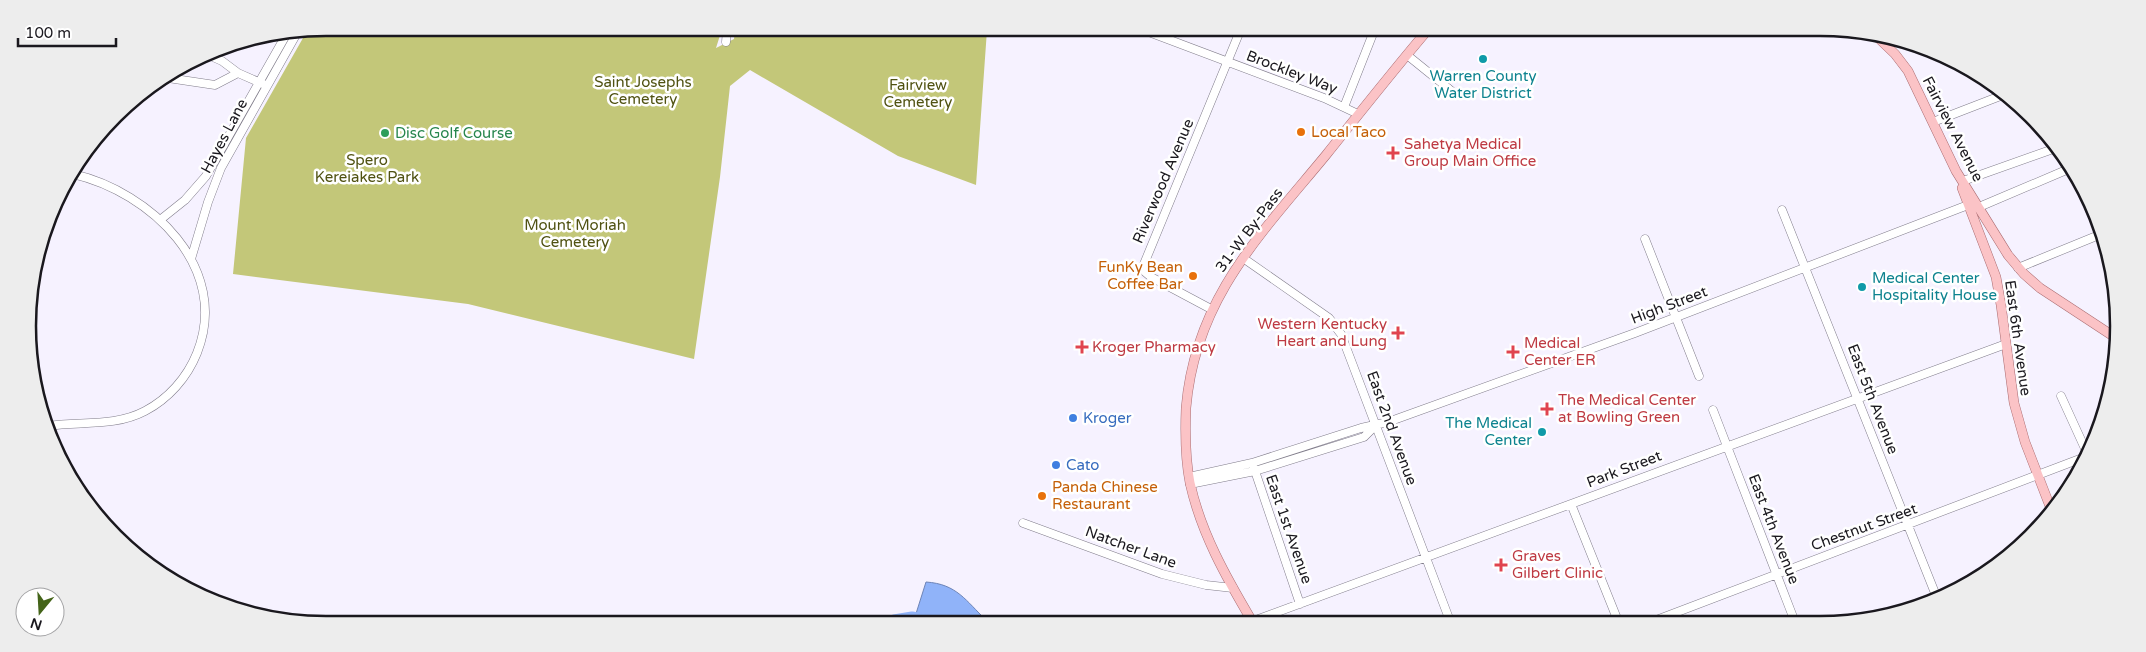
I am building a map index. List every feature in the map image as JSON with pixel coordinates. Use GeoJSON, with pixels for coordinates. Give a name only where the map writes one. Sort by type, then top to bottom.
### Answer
{"type":"FeatureCollection","features":[{"type":"Feature","properties":{"kind":"main road","name":"31-W By-Pass"},"geometry":{"type":"LineString","coordinates":[[1249,616],[1204,531],[1189,480],[1185,432],[1188,388],[1198,342],[1211,309],[1243,258],[1423,36]]}},
{"type":"Feature","properties":{"kind":"main road","name":"Fairview Avenue"},"geometry":{"type":"LineString","coordinates":[[1883,43],[1906,67],[1956,171],[1979,207],[1996,239],[2018,268],[2050,295],[2110,334]]}},
{"type":"Feature","properties":{"kind":"main road","name":"East 6th Avenue"},"geometry":{"type":"LineString","coordinates":[[1956,171],[1995,273],[2000,296],[2015,409],[2049,503]]}},
{"type":"Feature","properties":{"kind":"street"},"geometry":{"type":"LineString","coordinates":[[726,36],[726,42]]}},
{"type":"Feature","properties":{"kind":"street","name":"Brockley Way"},"geometry":{"type":"LineString","coordinates":[[1161,36],[1358,114]]}},
{"type":"Feature","properties":{"kind":"street","name":"Riverwood Avenue"},"geometry":{"type":"LineString","coordinates":[[1211,309],[1150,277],[1145,272],[1144,264],[1238,36]]}},
{"type":"Feature","properties":{"kind":"street"},"geometry":{"type":"LineString","coordinates":[[1344,107],[1372,36]]}},
{"type":"Feature","properties":{"kind":"street","name":"Hayes Lane"},"geometry":{"type":"LineString","coordinates":[[191,259],[218,176],[294,38]]}},
{"type":"Feature","properties":{"kind":"street","name":"Hayes Lane"},"geometry":{"type":"LineString","coordinates":[[160,220],[185,200],[206,176],[283,40]]}},
{"type":"Feature","properties":{"kind":"street"},"geometry":{"type":"LineString","coordinates":[[1407,55],[1454,93]]}},
{"type":"Feature","properties":{"kind":"street"},"geometry":{"type":"LineString","coordinates":[[215,58],[238,73],[267,86]]}},
{"type":"Feature","properties":{"kind":"street"},"geometry":{"type":"LineString","coordinates":[[175,79],[215,85],[238,73]]}},
{"type":"Feature","properties":{"kind":"street"},"geometry":{"type":"LineString","coordinates":[[1933,122],[1997,97]]}},
{"type":"Feature","properties":{"kind":"street"},"geometry":{"type":"LineString","coordinates":[[1963,181],[2050,150]]}},
{"type":"Feature","properties":{"kind":"street"},"geometry":{"type":"LineString","coordinates":[[1979,207],[2065,171]]}},
{"type":"Feature","properties":{"kind":"street"},"geometry":{"type":"LineString","coordinates":[[54,426],[123,420],[152,407],[166,397],[180,383],[196,358],[204,329],[202,291],[191,259],[180,241],[144,206],[118,190],[78,176]]}},
{"type":"Feature","properties":{"kind":"street","name":"High Street"},"geometry":{"type":"LineString","coordinates":[[1376,425],[1676,317],[1968,205]]}},
{"type":"Feature","properties":{"kind":"street","name":"East 5th Avenue"},"geometry":{"type":"LineString","coordinates":[[1782,210],[1935,592]]}},
{"type":"Feature","properties":{"kind":"street"},"geometry":{"type":"LineString","coordinates":[[2018,268],[2095,237]]}},
{"type":"Feature","properties":{"kind":"street"},"geometry":{"type":"LineString","coordinates":[[1645,238],[1699,376]]}},
{"type":"Feature","properties":{"kind":"street","name":"East 2nd Avenue"},"geometry":{"type":"LineString","coordinates":[[1243,258],[1334,323],[1341,334],[1448,616]]}},
{"type":"Feature","properties":{"kind":"street","name":"Park Street"},"geometry":{"type":"LineString","coordinates":[[1266,616],[2006,344]]}},
{"type":"Feature","properties":{"kind":"street"},"geometry":{"type":"LineString","coordinates":[[2061,396],[2084,446]]}},
{"type":"Feature","properties":{"kind":"street","name":"East 4th Avenue"},"geometry":{"type":"LineString","coordinates":[[1713,410],[1793,616]]}},
{"type":"Feature","properties":{"kind":"street"},"geometry":{"type":"LineString","coordinates":[[1189,480],[1376,425]]}},
{"type":"Feature","properties":{"kind":"street"},"geometry":{"type":"LineString","coordinates":[[1189,480],[1255,471],[1364,437],[1376,425]]}},
{"type":"Feature","properties":{"kind":"street","name":"Chestnut Street"},"geometry":{"type":"LineString","coordinates":[[1667,616],[2077,460]]}},
{"type":"Feature","properties":{"kind":"street","name":"East 1st Avenue"},"geometry":{"type":"LineString","coordinates":[[1252,463],[1300,604]]}},
{"type":"Feature","properties":{"kind":"street"},"geometry":{"type":"LineString","coordinates":[[1571,504],[1616,616]]}},
{"type":"Feature","properties":{"kind":"street","name":"Natcher Lane"},"geometry":{"type":"LineString","coordinates":[[1023,523],[1162,574],[1206,586],[1233,588]]}},
{"type":"Feature","properties":{"kind":"green space"},"geometry":{"type":"Polygon","coordinates":[[[720,36],[716,48],[734,39],[734,36],[987,36],[976,185],[898,156],[750,70],[730,86],[720,177],[694,359],[468,304],[233,274],[246,138],[303,37],[720,36]]]}},
{"type":"Feature","properties":{"kind":"water"},"geometry":{"type":"Polygon","coordinates":[[[926,582],[937,583],[953,590],[982,616],[915,616],[926,582]]]}},
{"type":"Feature","properties":{"kind":"place","name":"Warren County Water District"},"geometry":{"type":"Point","coordinates":[1483,59]}},
{"type":"Feature","properties":{"kind":"place","name":"Local Taco"},"geometry":{"type":"Point","coordinates":[1301,132]}},
{"type":"Feature","properties":{"kind":"place","name":"Disc Golf Course"},"geometry":{"type":"Point","coordinates":[385,133]}},
{"type":"Feature","properties":{"kind":"place","name":"Sahetya Medical Group Main Office"},"geometry":{"type":"Point","coordinates":[1393,153]}},
{"type":"Feature","properties":{"kind":"place","name":"FunKy Bean Coffee Bar"},"geometry":{"type":"Point","coordinates":[1193,276]}},
{"type":"Feature","properties":{"kind":"place","name":"Medical Center Hospitality House"},"geometry":{"type":"Point","coordinates":[1862,287]}},
{"type":"Feature","properties":{"kind":"place","name":"Western Kentucky Heart and Lung"},"geometry":{"type":"Point","coordinates":[1398,333]}},
{"type":"Feature","properties":{"kind":"place","name":"Kroger Pharmacy"},"geometry":{"type":"Point","coordinates":[1082,347]}},
{"type":"Feature","properties":{"kind":"place","name":"Medical Center ER"},"geometry":{"type":"Point","coordinates":[1513,352]}},
{"type":"Feature","properties":{"kind":"place","name":"The Medical Center at Bowling Green"},"geometry":{"type":"Point","coordinates":[1547,409]}},
{"type":"Feature","properties":{"kind":"place","name":"Kroger"},"geometry":{"type":"Point","coordinates":[1073,418]}},
{"type":"Feature","properties":{"kind":"place","name":"The Medical Center"},"geometry":{"type":"Point","coordinates":[1542,432]}},
{"type":"Feature","properties":{"kind":"place","name":"Cato"},"geometry":{"type":"Point","coordinates":[1056,465]}},
{"type":"Feature","properties":{"kind":"place","name":"Panda Chinese Restaurant"},"geometry":{"type":"Point","coordinates":[1042,496]}},
{"type":"Feature","properties":{"kind":"place","name":"Graves Gilbert Clinic"},"geometry":{"type":"Point","coordinates":[1501,565]}},
{"type":"Feature","properties":{"kind":"park label","name":"Saint Josephs Cemetery"},"geometry":{"type":"Point","coordinates":[643,90]}},
{"type":"Feature","properties":{"kind":"park label","name":"Fairview Cemetery"},"geometry":{"type":"Point","coordinates":[918,94]}},
{"type":"Feature","properties":{"kind":"park label","name":"Spero Kereiakes Park"},"geometry":{"type":"Point","coordinates":[367,168]}},
{"type":"Feature","properties":{"kind":"park label","name":"Mount Moriah Cemetery"},"geometry":{"type":"Point","coordinates":[575,234]}}]}
